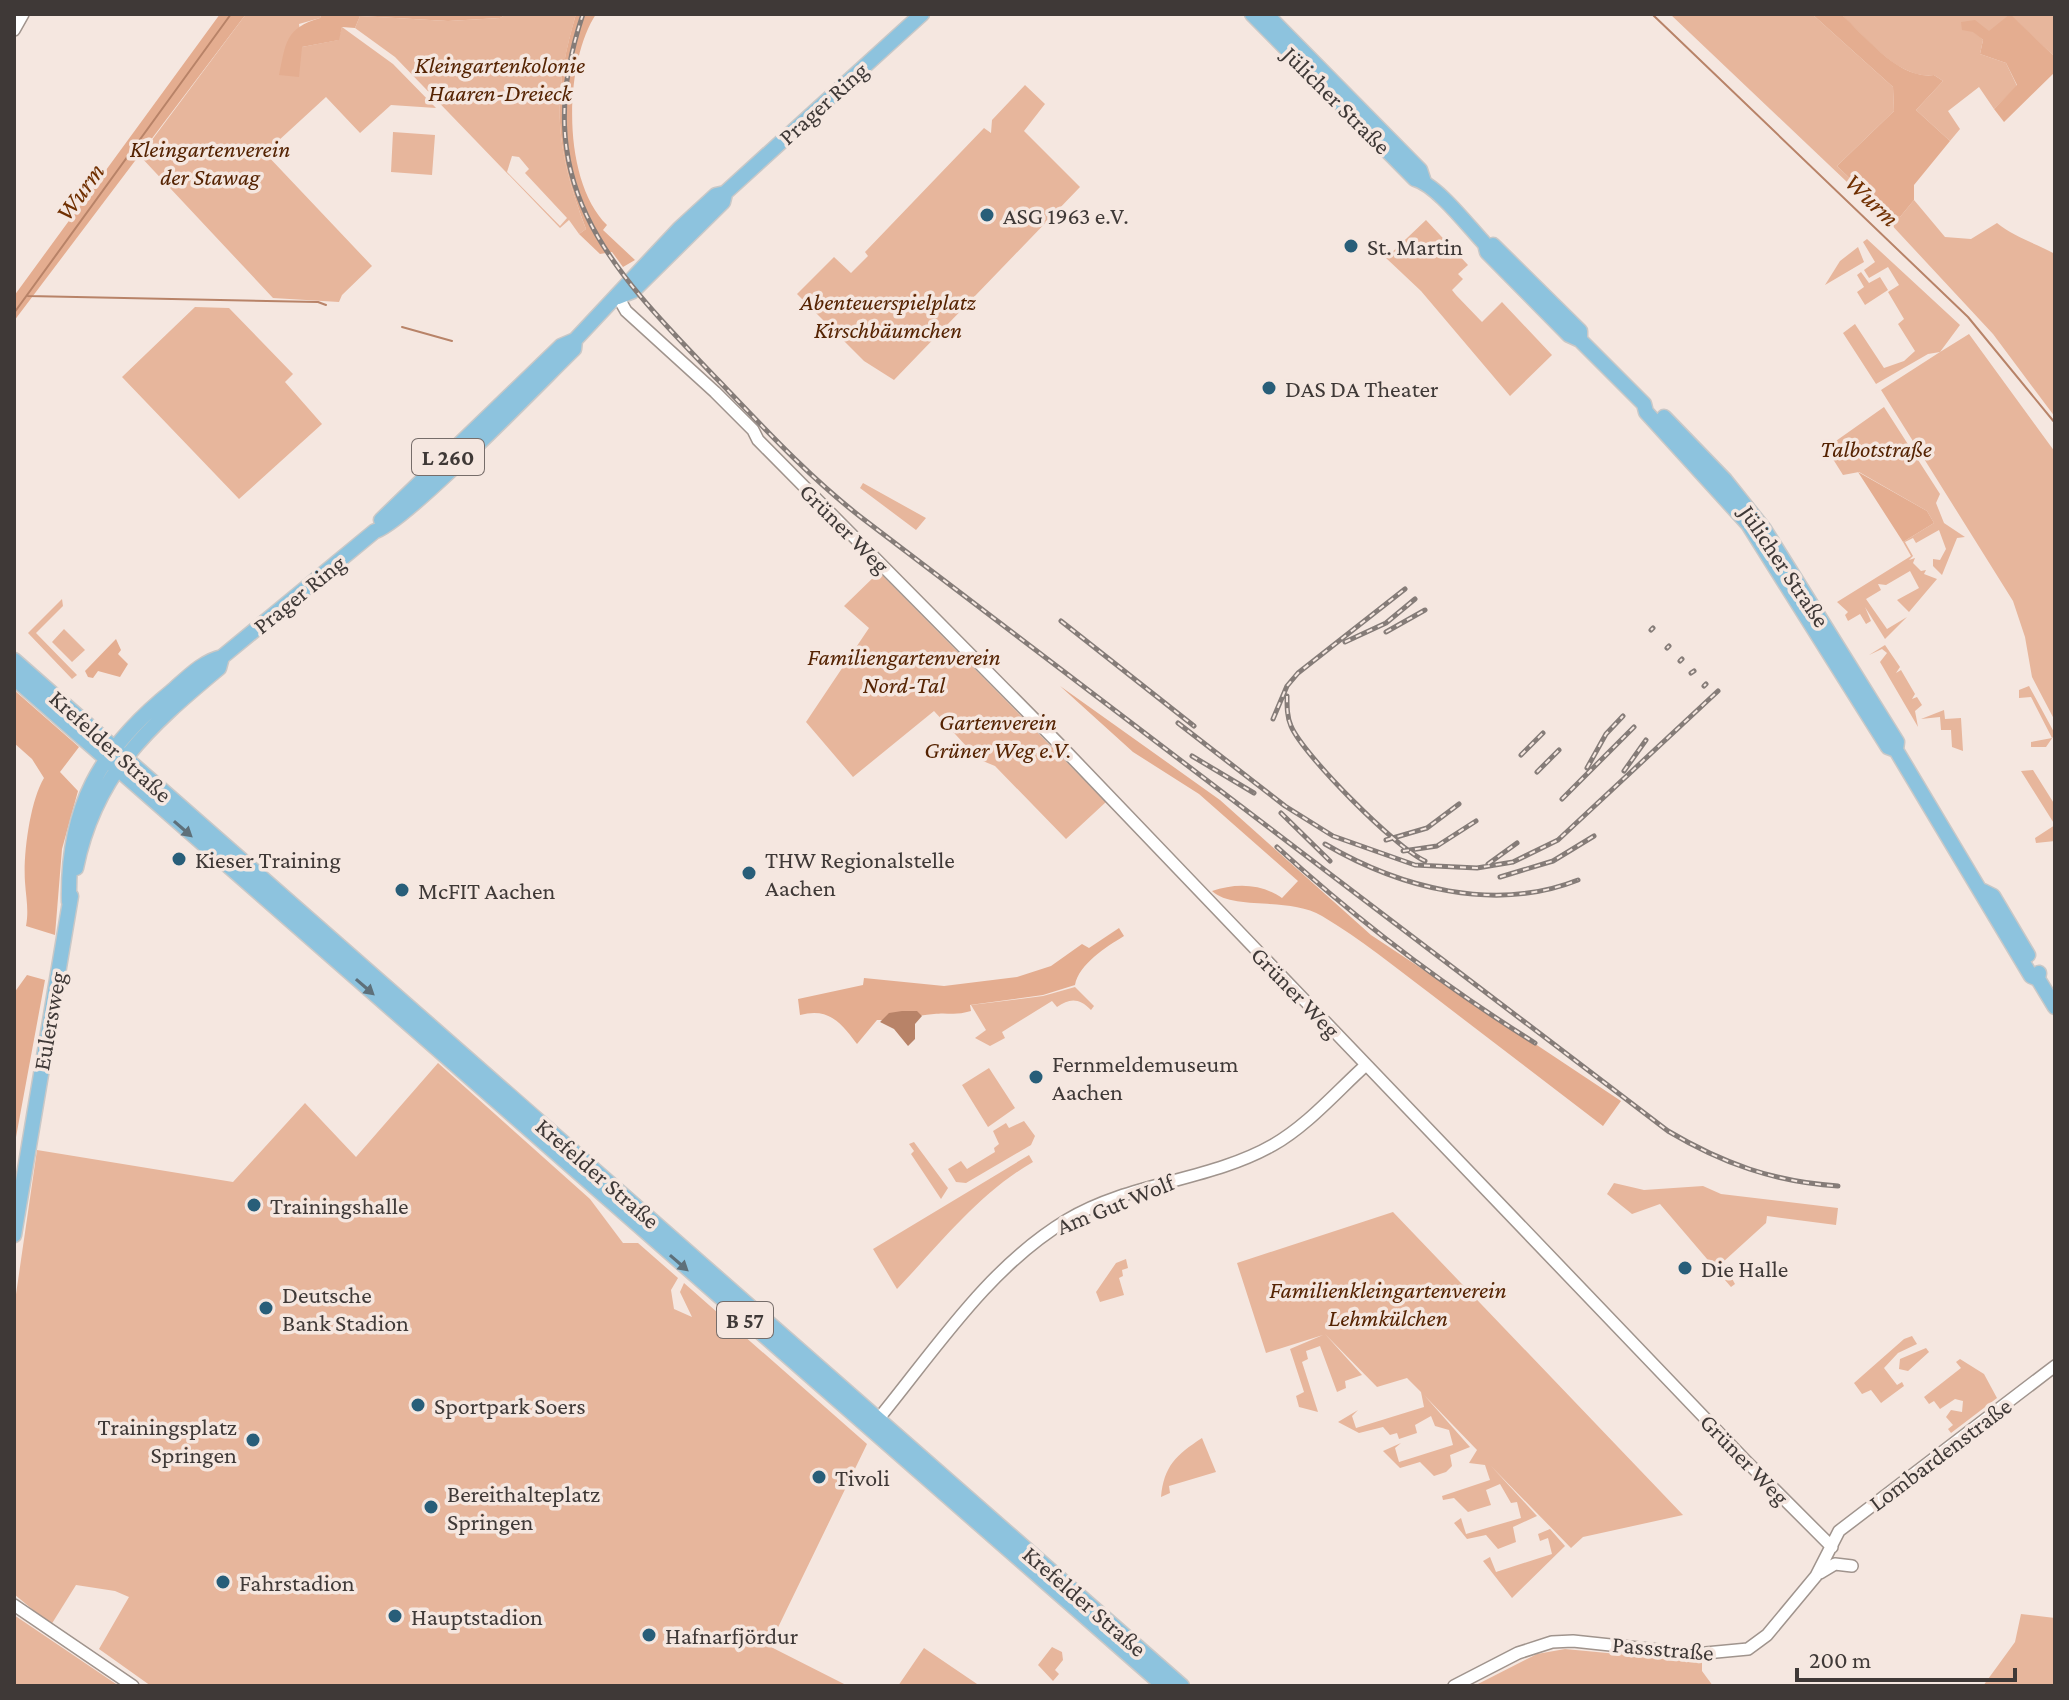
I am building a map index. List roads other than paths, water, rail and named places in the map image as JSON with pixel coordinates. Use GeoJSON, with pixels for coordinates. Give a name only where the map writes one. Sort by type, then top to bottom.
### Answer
{"type":"FeatureCollection","features":[{"type":"Feature","properties":{"kind":"main road","name":"Prager Ring"},"geometry":{"type":"LineString","coordinates":[[115,759],[219,668],[222,657],[375,531],[378,522],[561,346],[575,340],[679,229],[716,195],[725,193],[922,14]]}},
{"type":"Feature","properties":{"kind":"main road","name":"Jülicher Straße"},"geometry":{"type":"LineString","coordinates":[[1252,14],[1415,179],[1424,182]]}},
{"type":"Feature","properties":{"kind":"main road","name":"Jülicher Straße"},"geometry":{"type":"LineString","coordinates":[[1266,14],[1420,170],[1424,182],[1485,244],[1487,252],[1569,335],[1580,340],[1644,404],[1646,412],[1687,448],[1748,524],[1810,611],[1851,677],[1888,747],[1896,750],[1983,891],[1993,896],[2039,972],[2038,979],[2055,1007]]}},
{"type":"Feature","properties":{"kind":"main road","name":"Krefelder Straße"},"geometry":{"type":"LineString","coordinates":[[14,660],[115,759],[874,1425],[1164,1686]]}},
{"type":"Feature","properties":{"kind":"main road","name":"Krefelder Straße"},"geometry":{"type":"LineString","coordinates":[[14,678],[115,759]]}},
{"type":"Feature","properties":{"kind":"main road","name":"Eulersweg"},"geometry":{"type":"LineString","coordinates":[[14,1235],[69,902],[88,820],[115,759]]}},
{"type":"Feature","properties":{"kind":"main road","name":"Krefelder Straße"},"geometry":{"type":"LineString","coordinates":[[874,1425],[1182,1686]]}},
{"type":"Feature","properties":{"kind":"street"},"geometry":{"type":"LineString","coordinates":[[14,30],[23,14]]}},
{"type":"Feature","properties":{"kind":"street","name":"Grüner Weg"},"geometry":{"type":"LineString","coordinates":[[618,297],[626,311],[706,387],[711,397],[748,436],[758,440],[1059,744],[1832,1547]]}},
{"type":"Feature","properties":{"kind":"street","name":"Am Gut Wolf"},"geometry":{"type":"LineString","coordinates":[[874,1425],[980,1296],[1013,1260],[1047,1232],[1070,1217],[1112,1200],[1244,1158],[1273,1144],[1302,1125],[1366,1065]]}},
{"type":"Feature","properties":{"kind":"street","name":"Lombardenstraße"},"geometry":{"type":"LineString","coordinates":[[1832,1547],[1839,1531],[2055,1366]]}},
{"type":"Feature","properties":{"kind":"street","name":"Passstraße"},"geometry":{"type":"LineString","coordinates":[[1454,1686],[1518,1653],[1552,1642],[1573,1641],[1695,1654],[1736,1652],[1767,1635],[1816,1576],[1832,1547]]}},
{"type":"Feature","properties":{"kind":"street"},"geometry":{"type":"LineString","coordinates":[[1816,1576],[1835,1564],[1852,1566]]}},
{"type":"Feature","properties":{"kind":"street"},"geometry":{"type":"LineString","coordinates":[[14,1605],[133,1686]]}},
{"type":"Feature","properties":{"kind":"waterway","name":"Wurm"},"geometry":{"type":"LineString","coordinates":[[14,313],[231,14]]}},
{"type":"Feature","properties":{"kind":"waterway","name":"Wurm"},"geometry":{"type":"LineString","coordinates":[[1652,14],[1968,317],[2055,423]]}},
{"type":"Feature","properties":{"kind":"waterway"},"geometry":{"type":"LineString","coordinates":[[28,296],[318,302],[326,305]]}},
{"type":"Feature","properties":{"kind":"waterway"},"geometry":{"type":"LineString","coordinates":[[402,327],[452,341]]}},
{"type":"Feature","properties":{"kind":"railway"},"geometry":{"type":"LineString","coordinates":[[583,14],[568,74],[565,127],[572,174],[588,218],[612,259],[642,299],[805,469],[862,518],[1668,1131],[1708,1153],[1749,1169],[1792,1180],[1838,1186]]}},
{"type":"Feature","properties":{"kind":"railway"},"geometry":{"type":"LineString","coordinates":[[1273,719],[1287,686],[1298,673],[1405,589]]}},
{"type":"Feature","properties":{"kind":"railway"},"geometry":{"type":"LineString","coordinates":[[1345,642],[1386,623],[1415,599]]}},
{"type":"Feature","properties":{"kind":"railway"},"geometry":{"type":"LineString","coordinates":[[1386,632],[1425,610]]}},
{"type":"Feature","properties":{"kind":"railway"},"geometry":{"type":"LineString","coordinates":[[1061,621],[1194,726]]}},
{"type":"Feature","properties":{"kind":"railway"},"geometry":{"type":"LineString","coordinates":[[1178,723],[1285,806],[1333,836],[1415,865],[1477,868],[1513,862],[1558,840],[1718,691]]}},
{"type":"Feature","properties":{"kind":"railway"},"geometry":{"type":"LineString","coordinates":[[1287,696],[1291,726],[1313,758],[1373,821],[1425,861]]}},
{"type":"Feature","properties":{"kind":"railway"},"geometry":{"type":"LineString","coordinates":[[1587,768],[1606,734],[1623,716]]}},
{"type":"Feature","properties":{"kind":"railway"},"geometry":{"type":"LineString","coordinates":[[1562,799],[1634,727]]}},
{"type":"Feature","properties":{"kind":"railway"},"geometry":{"type":"LineString","coordinates":[[1521,755],[1543,733]]}},
{"type":"Feature","properties":{"kind":"railway"},"geometry":{"type":"LineString","coordinates":[[1624,771],[1646,740]]}},
{"type":"Feature","properties":{"kind":"railway"},"geometry":{"type":"LineString","coordinates":[[1537,772],[1559,750]]}},
{"type":"Feature","properties":{"kind":"railway"},"geometry":{"type":"LineString","coordinates":[[1192,756],[1254,793]]}},
{"type":"Feature","properties":{"kind":"railway"},"geometry":{"type":"LineString","coordinates":[[1386,840],[1427,828],[1459,804]]}},
{"type":"Feature","properties":{"kind":"railway"},"geometry":{"type":"LineString","coordinates":[[1281,813],[1330,861]]}},
{"type":"Feature","properties":{"kind":"railway"},"geometry":{"type":"LineString","coordinates":[[1403,851],[1437,846],[1476,821]]}},
{"type":"Feature","properties":{"kind":"railway"},"geometry":{"type":"LineString","coordinates":[[1500,877],[1553,861],[1594,836]]}},
{"type":"Feature","properties":{"kind":"railway"},"geometry":{"type":"LineString","coordinates":[[1488,864],[1517,843]]}},
{"type":"Feature","properties":{"kind":"railway"},"geometry":{"type":"LineString","coordinates":[[1325,844],[1384,873],[1448,891],[1481,895],[1514,894],[1546,890],[1578,880]]}},
{"type":"Feature","properties":{"kind":"railway"},"geometry":{"type":"LineString","coordinates":[[1277,847],[1402,951],[1535,1043]]}},
{"type":"Feature","properties":{"kind":"place","name":"ASG 1963 e.V."},"geometry":{"type":"Point","coordinates":[987,215]}},
{"type":"Feature","properties":{"kind":"place","name":"St. Martin"},"geometry":{"type":"Point","coordinates":[1351,246]}},
{"type":"Feature","properties":{"kind":"place","name":"DAS DA Theater"},"geometry":{"type":"Point","coordinates":[1269,388]}},
{"type":"Feature","properties":{"kind":"place","name":"Kieser Training"},"geometry":{"type":"Point","coordinates":[179,859]}},
{"type":"Feature","properties":{"kind":"place","name":"THW Regionalstelle Aachen"},"geometry":{"type":"Point","coordinates":[749,873]}},
{"type":"Feature","properties":{"kind":"place","name":"McFIT Aachen"},"geometry":{"type":"Point","coordinates":[402,890]}},
{"type":"Feature","properties":{"kind":"place","name":"Fernmeldemuseum Aachen"},"geometry":{"type":"Point","coordinates":[1036,1077]}},
{"type":"Feature","properties":{"kind":"place","name":"Trainingshalle"},"geometry":{"type":"Point","coordinates":[254,1205]}},
{"type":"Feature","properties":{"kind":"place","name":"Die Halle"},"geometry":{"type":"Point","coordinates":[1685,1268]}},
{"type":"Feature","properties":{"kind":"place","name":"Deutsche Bank Stadion"},"geometry":{"type":"Point","coordinates":[266,1308]}},
{"type":"Feature","properties":{"kind":"place","name":"Sportpark Soers"},"geometry":{"type":"Point","coordinates":[418,1405]}},
{"type":"Feature","properties":{"kind":"place","name":"Trainingsplatz Springen"},"geometry":{"type":"Point","coordinates":[253,1440]}},
{"type":"Feature","properties":{"kind":"place","name":"Tivoli"},"geometry":{"type":"Point","coordinates":[819,1477]}},
{"type":"Feature","properties":{"kind":"place","name":"Bereithalteplatz Springen"},"geometry":{"type":"Point","coordinates":[431,1507]}},
{"type":"Feature","properties":{"kind":"place","name":"Fahrstadion"},"geometry":{"type":"Point","coordinates":[223,1582]}},
{"type":"Feature","properties":{"kind":"place","name":"Hauptstadion"},"geometry":{"type":"Point","coordinates":[395,1616]}},
{"type":"Feature","properties":{"kind":"place","name":"Hafnarfjördur"},"geometry":{"type":"Point","coordinates":[649,1635]}},
{"type":"Feature","properties":{"kind":"park label","name":"Kleingartenkolonie Haaren-Dreieck"},"geometry":{"type":"Point","coordinates":[500,78]}},
{"type":"Feature","properties":{"kind":"park label","name":"Kleingartenverein der Stawag"},"geometry":{"type":"Point","coordinates":[210,162]}},
{"type":"Feature","properties":{"kind":"park label","name":"Abenteuerspielplatz Kirschbäumchen"},"geometry":{"type":"Point","coordinates":[888,315]}},
{"type":"Feature","properties":{"kind":"park label","name":"Talbotstraße"},"geometry":{"type":"Point","coordinates":[1876,448]}},
{"type":"Feature","properties":{"kind":"park label","name":"Familiengartenverein Nord-Tal"},"geometry":{"type":"Point","coordinates":[904,670]}},
{"type":"Feature","properties":{"kind":"park label","name":"Gartenverein Grüner Weg e.V."},"geometry":{"type":"Point","coordinates":[998,735]}},
{"type":"Feature","properties":{"kind":"park label","name":"Familienkleingartenverein Lehmkülchen"},"geometry":{"type":"Point","coordinates":[1388,1303]}}]}
